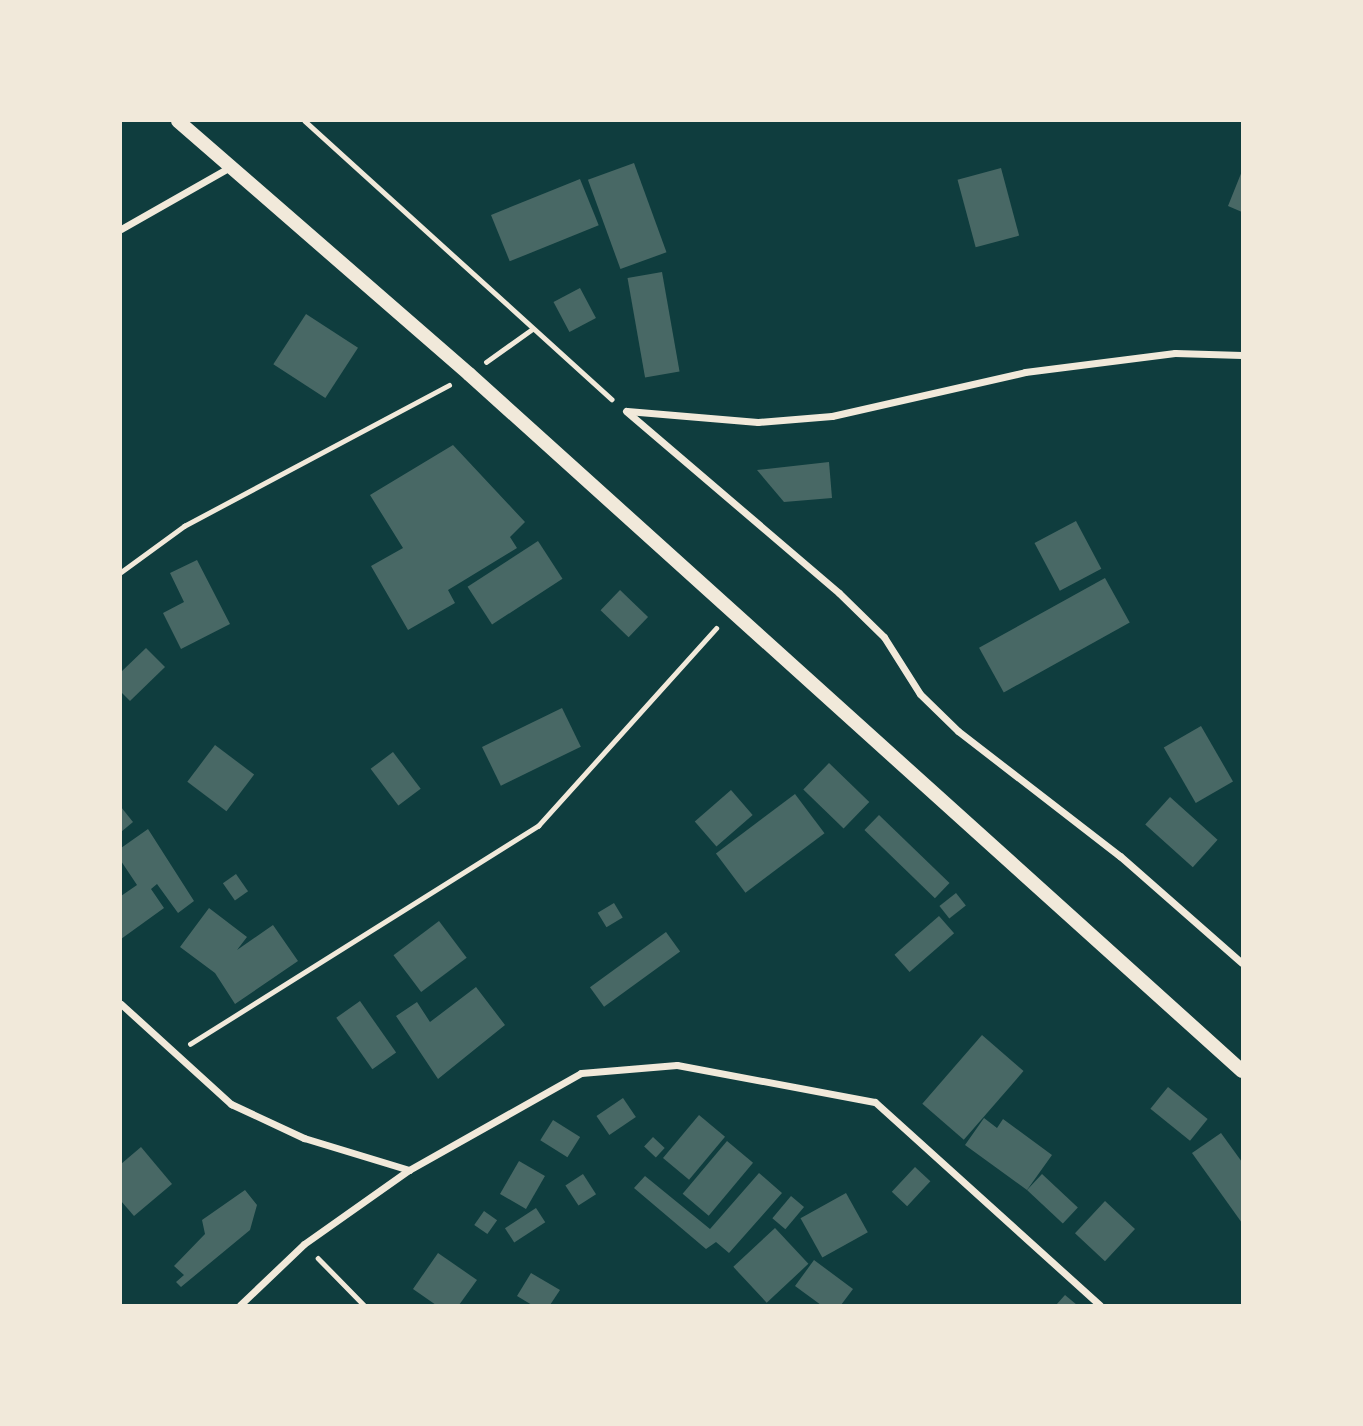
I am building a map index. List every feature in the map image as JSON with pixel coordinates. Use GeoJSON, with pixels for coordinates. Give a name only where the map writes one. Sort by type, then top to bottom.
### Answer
{"type":"FeatureCollection","features":[{"type":"Feature","properties":{"kind":"main road"},"geometry":{"type":"LineString","coordinates":[[178,121],[469,374],[728,612],[1242,1071]]}},
{"type":"Feature","properties":{"kind":"street"},"geometry":{"type":"LineString","coordinates":[[121,229],[231,166]]}},
{"type":"Feature","properties":{"kind":"street"},"geometry":{"type":"LineString","coordinates":[[626,411],[758,422],[832,416],[1025,372],[1175,353],[1242,355]]}},
{"type":"Feature","properties":{"kind":"street"},"geometry":{"type":"LineString","coordinates":[[626,411],[839,593],[884,637],[920,694],[958,731],[1120,856],[1242,963]]}},
{"type":"Feature","properties":{"kind":"street"},"geometry":{"type":"LineString","coordinates":[[121,1004],[231,1104],[304,1138],[409,1170]]}},
{"type":"Feature","properties":{"kind":"street"},"geometry":{"type":"LineString","coordinates":[[240,1305],[304,1244],[409,1170],[581,1073],[677,1066],[875,1102],[1100,1305]]}},
{"type":"Feature","properties":{"kind":"path"},"geometry":{"type":"LineString","coordinates":[[305,121],[531,330],[626,411]]}},
{"type":"Feature","properties":{"kind":"path"},"geometry":{"type":"LineString","coordinates":[[121,572],[184,526],[469,374],[531,330]]}},
{"type":"Feature","properties":{"kind":"path"},"geometry":{"type":"LineString","coordinates":[[176,1056],[259,997],[318,968],[538,826],[626,736],[728,612]]}},
{"type":"Feature","properties":{"kind":"path"},"geometry":{"type":"LineString","coordinates":[[304,1244],[364,1305]]}},
{"type":"Feature","properties":{"kind":"building"},"geometry":{"type":"Polygon","coordinates":[[[634,163],[666,252],[620,269],[588,180],[634,163]]]}},
{"type":"Feature","properties":{"kind":"building"},"geometry":{"type":"Polygon","coordinates":[[[1001,168],[1019,236],[976,247],[958,180],[1001,168]]]}},
{"type":"Feature","properties":{"kind":"building"},"geometry":{"type":"Polygon","coordinates":[[[1242,171],[1242,212],[1228,206],[1242,171]]]}},
{"type":"Feature","properties":{"kind":"building"},"geometry":{"type":"Polygon","coordinates":[[[580,179],[599,225],[510,261],[491,215],[580,179]]]}},
{"type":"Feature","properties":{"kind":"building"},"geometry":{"type":"Polygon","coordinates":[[[662,272],[680,371],[645,378],[628,278],[662,272]]]}},
{"type":"Feature","properties":{"kind":"building"},"geometry":{"type":"Polygon","coordinates":[[[580,288],[596,318],[569,332],[554,302],[580,288]]]}},
{"type":"Feature","properties":{"kind":"building"},"geometry":{"type":"Polygon","coordinates":[[[306,314],[358,348],[325,398],[273,364],[306,314]]]}},
{"type":"Feature","properties":{"kind":"building"},"geometry":{"type":"Polygon","coordinates":[[[453,445],[525,522],[510,537],[517,548],[448,590],[455,603],[408,630],[371,566],[403,548],[370,495],[453,445]]]}},
{"type":"Feature","properties":{"kind":"building"},"geometry":{"type":"Polygon","coordinates":[[[829,462],[832,498],[784,502],[757,470],[829,462]]]}},
{"type":"Feature","properties":{"kind":"building"},"geometry":{"type":"Polygon","coordinates":[[[1076,521],[1101,569],[1060,591],[1035,543],[1076,521]]]}},
{"type":"Feature","properties":{"kind":"building"},"geometry":{"type":"Polygon","coordinates":[[[538,541],[563,579],[492,624],[468,587],[538,541]]]}},
{"type":"Feature","properties":{"kind":"building"},"geometry":{"type":"Polygon","coordinates":[[[197,560],[230,624],[181,649],[163,613],[184,602],[170,573],[197,560]]]}},
{"type":"Feature","properties":{"kind":"building"},"geometry":{"type":"Polygon","coordinates":[[[1105,578],[1130,623],[1004,692],[979,648],[1105,578]]]}},
{"type":"Feature","properties":{"kind":"building"},"geometry":{"type":"Polygon","coordinates":[[[620,590],[648,617],[629,637],[601,610],[620,590]]]}},
{"type":"Feature","properties":{"kind":"building"},"geometry":{"type":"Polygon","coordinates":[[[146,648],[165,667],[130,701],[121,692],[121,672],[146,648]]]}},
{"type":"Feature","properties":{"kind":"building"},"geometry":{"type":"Polygon","coordinates":[[[562,708],[581,747],[501,786],[482,747],[562,708]]]}},
{"type":"Feature","properties":{"kind":"building"},"geometry":{"type":"Polygon","coordinates":[[[1201,726],[1233,781],[1196,803],[1164,748],[1201,726]]]}},
{"type":"Feature","properties":{"kind":"building"},"geometry":{"type":"Polygon","coordinates":[[[215,745],[254,774],[226,811],[187,782],[215,745]]]}},
{"type":"Feature","properties":{"kind":"building"},"geometry":{"type":"Polygon","coordinates":[[[393,752],[421,789],[398,806],[371,769],[393,752]]]}},
{"type":"Feature","properties":{"kind":"building"},"geometry":{"type":"Polygon","coordinates":[[[829,763],[869,802],[844,829],[803,790],[829,763]]]}},
{"type":"Feature","properties":{"kind":"building"},"geometry":{"type":"Polygon","coordinates":[[[731,790],[753,815],[716,846],[695,821],[731,790]]]}},
{"type":"Feature","properties":{"kind":"building"},"geometry":{"type":"Polygon","coordinates":[[[795,794],[824,833],[745,893],[716,854],[795,794]]]}},
{"type":"Feature","properties":{"kind":"building"},"geometry":{"type":"Polygon","coordinates":[[[1170,797],[1218,840],[1193,867],[1145,824],[1170,797]]]}},
{"type":"Feature","properties":{"kind":"building"},"geometry":{"type":"Polygon","coordinates":[[[121,807],[133,822],[121,832],[121,807]]]}},
{"type":"Feature","properties":{"kind":"building"},"geometry":{"type":"Polygon","coordinates":[[[879,815],[949,883],[935,898],[864,830],[879,815]]]}},
{"type":"Feature","properties":{"kind":"building"},"geometry":{"type":"Polygon","coordinates":[[[148,829],[194,901],[178,913],[157,884],[151,889],[164,908],[121,939],[121,896],[137,885],[121,861],[121,848],[148,829]]]}},
{"type":"Feature","properties":{"kind":"building"},"geometry":{"type":"Polygon","coordinates":[[[236,874],[248,891],[235,900],[223,883],[236,874]]]}},
{"type":"Feature","properties":{"kind":"building"},"geometry":{"type":"Polygon","coordinates":[[[956,893],[966,906],[949,919],[939,906],[956,893]]]}},
{"type":"Feature","properties":{"kind":"building"},"geometry":{"type":"Polygon","coordinates":[[[614,903],[623,918],[606,927],[598,913],[614,903]]]}},
{"type":"Feature","properties":{"kind":"building"},"geometry":{"type":"Polygon","coordinates":[[[209,908],[247,937],[237,950],[273,925],[298,961],[235,1004],[215,973],[180,947],[209,908]]]}},
{"type":"Feature","properties":{"kind":"building"},"geometry":{"type":"Polygon","coordinates":[[[939,916],[954,933],[910,972],[894,955],[939,916]]]}},
{"type":"Feature","properties":{"kind":"building"},"geometry":{"type":"Polygon","coordinates":[[[439,921],[467,958],[421,992],[393,955],[439,921]]]}},
{"type":"Feature","properties":{"kind":"building"},"geometry":{"type":"Polygon","coordinates":[[[666,932],[680,951],[604,1007],[590,987],[666,932]]]}},
{"type":"Feature","properties":{"kind":"building"},"geometry":{"type":"Polygon","coordinates":[[[476,987],[505,1025],[438,1079],[396,1016],[417,1002],[430,1022],[476,987]]]}},
{"type":"Feature","properties":{"kind":"building"},"geometry":{"type":"Polygon","coordinates":[[[360,1001],[396,1053],[372,1069],[336,1018],[360,1001]]]}},
{"type":"Feature","properties":{"kind":"building"},"geometry":{"type":"Polygon","coordinates":[[[982,1035],[1024,1071],[964,1140],[922,1104],[982,1035]]]}},
{"type":"Feature","properties":{"kind":"building"},"geometry":{"type":"Polygon","coordinates":[[[1168,1087],[1208,1119],[1190,1141],[1150,1109],[1168,1087]]]}},
{"type":"Feature","properties":{"kind":"building"},"geometry":{"type":"Polygon","coordinates":[[[623,1098],[636,1117],[609,1135],[596,1116],[623,1098]]]}},
{"type":"Feature","properties":{"kind":"building"},"geometry":{"type":"Polygon","coordinates":[[[699,1115],[725,1137],[689,1180],[663,1158],[699,1115]]]}},
{"type":"Feature","properties":{"kind":"building"},"geometry":{"type":"Polygon","coordinates":[[[984,1118],[997,1128],[1003,1119],[1052,1155],[1027,1190],[965,1145],[984,1118]]]}},
{"type":"Feature","properties":{"kind":"building"},"geometry":{"type":"Polygon","coordinates":[[[553,1120],[580,1137],[567,1157],[540,1140],[553,1120]]]}},
{"type":"Feature","properties":{"kind":"building"},"geometry":{"type":"Polygon","coordinates":[[[1221,1133],[1242,1162],[1242,1223],[1192,1153],[1221,1133]]]}},
{"type":"Feature","properties":{"kind":"building"},"geometry":{"type":"Polygon","coordinates":[[[653,1137],[665,1148],[656,1157],[644,1147],[653,1137]]]}},
{"type":"Feature","properties":{"kind":"building"},"geometry":{"type":"Polygon","coordinates":[[[727,1141],[753,1163],[709,1216],[683,1194],[727,1141]]]}},
{"type":"Feature","properties":{"kind":"building"},"geometry":{"type":"Polygon","coordinates":[[[141,1147],[172,1184],[134,1216],[121,1201],[121,1164],[141,1147]]]}},
{"type":"Feature","properties":{"kind":"building"},"geometry":{"type":"Polygon","coordinates":[[[519,1161],[545,1176],[526,1209],[500,1194],[519,1161]]]}},
{"type":"Feature","properties":{"kind":"building"},"geometry":{"type":"Polygon","coordinates":[[[915,1167],[930,1181],[907,1206],[892,1192],[915,1167]]]}},
{"type":"Feature","properties":{"kind":"building"},"geometry":{"type":"Polygon","coordinates":[[[759,1173],[782,1193],[729,1253],[716,1242],[706,1249],[634,1188],[645,1176],[710,1229],[759,1173]]]}},
{"type":"Feature","properties":{"kind":"building"},"geometry":{"type":"Polygon","coordinates":[[[583,1174],[596,1194],[578,1206],[565,1185],[583,1174]]]}},
{"type":"Feature","properties":{"kind":"building"},"geometry":{"type":"Polygon","coordinates":[[[1042,1174],[1078,1207],[1063,1224],[1027,1190],[1042,1174]]]}},
{"type":"Feature","properties":{"kind":"building"},"geometry":{"type":"Polygon","coordinates":[[[245,1190],[257,1205],[250,1230],[181,1287],[176,1282],[184,1275],[174,1266],[205,1234],[202,1220],[245,1190]]]}},
{"type":"Feature","properties":{"kind":"building"},"geometry":{"type":"Polygon","coordinates":[[[846,1193],[868,1232],[822,1258],[801,1218],[846,1193]]]}},
{"type":"Feature","properties":{"kind":"building"},"geometry":{"type":"Polygon","coordinates":[[[791,1196],[804,1207],[785,1229],[772,1218],[791,1196]]]}},
{"type":"Feature","properties":{"kind":"building"},"geometry":{"type":"Polygon","coordinates":[[[1105,1201],[1135,1229],[1105,1261],[1075,1233],[1105,1201]]]}},
{"type":"Feature","properties":{"kind":"building"},"geometry":{"type":"Polygon","coordinates":[[[536,1208],[545,1222],[514,1242],[505,1228],[536,1208]]]}},
{"type":"Feature","properties":{"kind":"building"},"geometry":{"type":"Polygon","coordinates":[[[484,1211],[497,1220],[487,1234],[474,1225],[484,1211]]]}},
{"type":"Feature","properties":{"kind":"building"},"geometry":{"type":"Polygon","coordinates":[[[775,1228],[808,1264],[767,1303],[733,1267],[775,1228]]]}},
{"type":"Feature","properties":{"kind":"building"},"geometry":{"type":"Polygon","coordinates":[[[438,1253],[477,1280],[459,1305],[436,1305],[413,1289],[438,1253]]]}},
{"type":"Feature","properties":{"kind":"building"},"geometry":{"type":"Polygon","coordinates":[[[814,1260],[853,1289],[841,1305],[821,1305],[795,1286],[814,1260]]]}},
{"type":"Feature","properties":{"kind":"building"},"geometry":{"type":"Polygon","coordinates":[[[531,1273],[560,1290],[550,1305],[532,1305],[517,1296],[531,1273]]]}},
{"type":"Feature","properties":{"kind":"building"},"geometry":{"type":"Polygon","coordinates":[[[1065,1295],[1077,1305],[1056,1305],[1065,1295]]]}}]}
